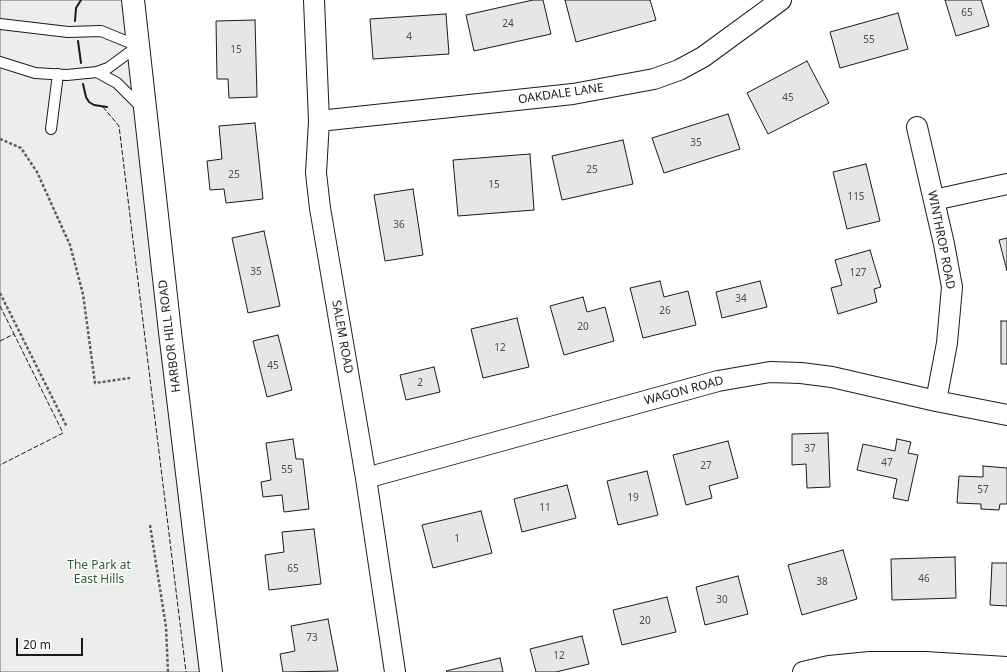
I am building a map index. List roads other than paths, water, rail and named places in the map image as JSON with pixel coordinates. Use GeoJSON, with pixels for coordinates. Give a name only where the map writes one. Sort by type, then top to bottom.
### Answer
{"type":"FeatureCollection","features":[{"type":"Feature","properties":{"kind":"street","name":"HARBOR HILL ROAD"},"geometry":{"type":"LineString","coordinates":[[133,0],[172,348],[211,672]]}},
{"type":"Feature","properties":{"kind":"street","name":"SALEM ROAD"},"geometry":{"type":"LineString","coordinates":[[314,0],[319,121],[316,173],[320,208],[366,478],[395,672]]}},
{"type":"Feature","properties":{"kind":"street","name":"OAKDALE LANE"},"geometry":{"type":"LineString","coordinates":[[319,121],[573,94],[654,79],[679,70],[703,57],[780,0]]}},
{"type":"Feature","properties":{"kind":"street","name":"WINTHROP ROAD"},"geometry":{"type":"LineString","coordinates":[[918,127],[950,274],[952,300],[947,343],[936,401]]}},
{"type":"Feature","properties":{"kind":"street"},"geometry":{"type":"LineString","coordinates":[[934,200],[1007,184]]}},
{"type":"Feature","properties":{"kind":"street","name":"WAGON ROAD"},"geometry":{"type":"LineString","coordinates":[[366,478],[718,381],[751,374],[783,371],[832,377],[936,401],[1007,415]]}},
{"type":"Feature","properties":{"kind":"street"},"geometry":{"type":"LineString","coordinates":[[803,672],[829,666],[870,662],[924,662],[1007,667]]}},
{"type":"Feature","properties":{"kind":"lane"},"geometry":{"type":"LineString","coordinates":[[0,24],[68,32],[101,31],[138,46]]}},
{"type":"Feature","properties":{"kind":"lane"},"geometry":{"type":"LineString","coordinates":[[0,62],[36,73],[58,74],[97,72],[108,68],[138,46]]}},
{"type":"Feature","properties":{"kind":"lane"},"geometry":{"type":"LineString","coordinates":[[97,72],[117,83],[145,112]]}},
{"type":"Feature","properties":{"kind":"lane"},"geometry":{"type":"LineString","coordinates":[[50,129],[58,74]]}},
{"type":"Feature","properties":{"kind":"park label","name":"The Park at East Hills"},"geometry":{"type":"Point","coordinates":[99,573]}}]}
